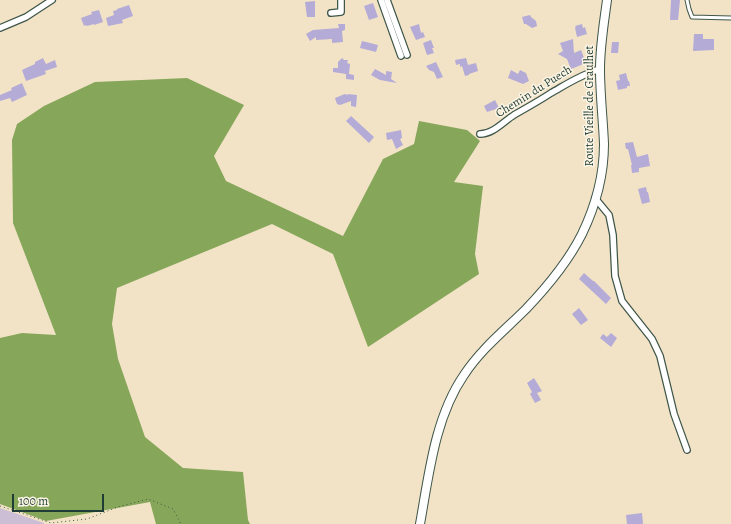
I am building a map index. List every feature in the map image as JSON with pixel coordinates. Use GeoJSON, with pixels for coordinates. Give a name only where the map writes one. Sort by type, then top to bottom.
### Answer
{"type":"FeatureCollection","features":[{"type":"Feature","properties":{"kind":"main road","name":"Route Vieille de Graulhet"},"geometry":{"type":"LineString","coordinates":[[420,524],[437,436],[448,402],[464,375],[484,349],[526,309],[552,281],[582,235],[592,211],[601,179],[604,146],[600,69],[607,0]]}},
{"type":"Feature","properties":{"kind":"street"},"geometry":{"type":"LineString","coordinates":[[0,28],[26,17],[52,0]]}},
{"type":"Feature","properties":{"kind":"street"},"geometry":{"type":"LineString","coordinates":[[331,13],[341,12],[341,0]]}},
{"type":"Feature","properties":{"kind":"street"},"geometry":{"type":"LineString","coordinates":[[382,0],[401,56]]}},
{"type":"Feature","properties":{"kind":"street"},"geometry":{"type":"LineString","coordinates":[[387,0],[407,55]]}},
{"type":"Feature","properties":{"kind":"street","name":"Chemin du Puech"},"geometry":{"type":"LineString","coordinates":[[480,134],[486,134],[493,131],[513,116],[577,78],[588,72],[600,69]]}},
{"type":"Feature","properties":{"kind":"street"},"geometry":{"type":"LineString","coordinates":[[596,198],[609,216],[614,235],[615,276],[622,301],[652,338],[660,356],[674,414],[687,450]]}},
{"type":"Feature","properties":{"kind":"lane"},"geometry":{"type":"LineString","coordinates":[[687,0],[692,17],[731,18]]}},
{"type":"Feature","properties":{"kind":"path"},"geometry":{"type":"LineString","coordinates":[[0,506],[51,523],[87,519],[118,507],[148,499],[173,510],[181,524]]}},
{"type":"Feature","properties":{"kind":"shaded area"},"geometry":{"type":"Polygon","coordinates":[[[0,508],[44,523],[44,524],[0,524],[0,508]]]}},
{"type":"Feature","properties":{"kind":"green space"},"geometry":{"type":"Polygon","coordinates":[[[187,78],[244,105],[214,156],[226,181],[343,236],[383,159],[414,144],[419,121],[467,130],[480,141],[454,182],[483,186],[475,254],[479,274],[368,347],[333,254],[272,224],[117,288],[112,324],[118,359],[145,437],[183,468],[243,472],[248,520],[250,524],[156,524],[150,502],[46,521],[0,504],[0,338],[22,333],[56,335],[13,223],[12,140],[17,124],[44,106],[95,82],[187,78]]]}},
{"type":"Feature","properties":{"kind":"building"},"geometry":{"type":"Polygon","coordinates":[[[671,0],[680,0],[678,20],[670,20],[671,0]]]}},
{"type":"Feature","properties":{"kind":"building"},"geometry":{"type":"Polygon","coordinates":[[[315,1],[315,17],[307,17],[305,2],[315,1]]]}},
{"type":"Feature","properties":{"kind":"building"},"geometry":{"type":"Polygon","coordinates":[[[373,3],[378,17],[369,20],[364,6],[373,3]]]}},
{"type":"Feature","properties":{"kind":"building"},"geometry":{"type":"Polygon","coordinates":[[[129,5],[133,16],[122,20],[123,23],[108,26],[106,18],[114,15],[113,11],[129,5]]]}},
{"type":"Feature","properties":{"kind":"building"},"geometry":{"type":"Polygon","coordinates":[[[99,10],[103,22],[84,26],[81,18],[92,14],[91,12],[99,10]]]}},
{"type":"Feature","properties":{"kind":"building"},"geometry":{"type":"Polygon","coordinates":[[[530,15],[536,21],[537,26],[532,28],[524,24],[522,17],[530,15]]]}},
{"type":"Feature","properties":{"kind":"building"},"geometry":{"type":"Polygon","coordinates":[[[338,24],[345,24],[345,30],[342,31],[343,42],[332,43],[332,39],[316,40],[316,37],[310,41],[306,34],[313,30],[339,28],[338,24]]]}},
{"type":"Feature","properties":{"kind":"building"},"geometry":{"type":"Polygon","coordinates":[[[419,24],[421,33],[423,32],[425,37],[416,40],[410,27],[419,24]]]}},
{"type":"Feature","properties":{"kind":"building"},"geometry":{"type":"Polygon","coordinates":[[[582,24],[583,28],[585,27],[587,34],[577,37],[575,26],[582,24]]]}},
{"type":"Feature","properties":{"kind":"building"},"geometry":{"type":"Polygon","coordinates":[[[694,34],[703,34],[703,39],[714,39],[714,50],[693,51],[694,34]]]}},
{"type":"Feature","properties":{"kind":"building"},"geometry":{"type":"Polygon","coordinates":[[[573,39],[574,53],[581,50],[586,63],[571,69],[567,59],[558,54],[563,51],[560,43],[573,39]]]}},
{"type":"Feature","properties":{"kind":"building"},"geometry":{"type":"Polygon","coordinates":[[[431,40],[434,53],[427,55],[423,43],[431,40]]]}},
{"type":"Feature","properties":{"kind":"building"},"geometry":{"type":"Polygon","coordinates":[[[362,41],[378,45],[376,52],[360,48],[362,41]]]}},
{"type":"Feature","properties":{"kind":"building"},"geometry":{"type":"Polygon","coordinates":[[[612,42],[619,42],[618,53],[611,53],[612,42]]]}},
{"type":"Feature","properties":{"kind":"building"},"geometry":{"type":"Polygon","coordinates":[[[43,58],[46,64],[55,60],[57,67],[45,71],[46,74],[26,81],[22,70],[35,64],[35,62],[43,58]]]}},
{"type":"Feature","properties":{"kind":"building"},"geometry":{"type":"Polygon","coordinates":[[[342,58],[344,60],[348,60],[347,63],[350,64],[349,74],[354,75],[354,80],[346,79],[346,74],[333,72],[333,68],[338,68],[338,62],[342,58]]]}},
{"type":"Feature","properties":{"kind":"building"},"geometry":{"type":"Polygon","coordinates":[[[466,58],[468,65],[476,63],[478,71],[465,76],[462,66],[460,67],[460,64],[456,65],[455,60],[466,58]]]}},
{"type":"Feature","properties":{"kind":"building"},"geometry":{"type":"Polygon","coordinates":[[[436,62],[443,77],[437,79],[434,72],[429,70],[426,66],[436,62]]]}},
{"type":"Feature","properties":{"kind":"building"},"geometry":{"type":"Polygon","coordinates":[[[375,69],[386,75],[386,71],[392,72],[391,79],[397,83],[380,80],[371,75],[375,69]]]}},
{"type":"Feature","properties":{"kind":"building"},"geometry":{"type":"Polygon","coordinates":[[[511,70],[518,74],[520,70],[526,73],[529,81],[523,84],[508,78],[511,70]]]}},
{"type":"Feature","properties":{"kind":"building"},"geometry":{"type":"Polygon","coordinates":[[[626,73],[630,86],[618,90],[616,81],[620,80],[619,75],[626,73]]]}},
{"type":"Feature","properties":{"kind":"building"},"geometry":{"type":"Polygon","coordinates":[[[22,83],[27,95],[12,102],[10,98],[0,101],[0,95],[12,90],[11,88],[22,83]]]}},
{"type":"Feature","properties":{"kind":"building"},"geometry":{"type":"Polygon","coordinates":[[[345,94],[357,95],[356,107],[351,106],[351,101],[340,105],[337,104],[335,98],[345,94]]]}},
{"type":"Feature","properties":{"kind":"building"},"geometry":{"type":"Polygon","coordinates":[[[495,100],[499,108],[487,112],[484,106],[495,100]]]}},
{"type":"Feature","properties":{"kind":"building"},"geometry":{"type":"Polygon","coordinates":[[[351,116],[374,137],[369,143],[346,121],[351,116]]]}},
{"type":"Feature","properties":{"kind":"building"},"geometry":{"type":"Polygon","coordinates":[[[401,130],[402,138],[400,139],[403,145],[396,149],[392,139],[387,140],[386,133],[401,130]]]}},
{"type":"Feature","properties":{"kind":"building"},"geometry":{"type":"Polygon","coordinates":[[[633,142],[637,157],[648,154],[650,166],[639,168],[639,172],[632,173],[632,165],[625,143],[633,142]]]}},
{"type":"Feature","properties":{"kind":"building"},"geometry":{"type":"Polygon","coordinates":[[[646,187],[650,202],[642,204],[638,189],[646,187]]]}},
{"type":"Feature","properties":{"kind":"building"},"geometry":{"type":"Polygon","coordinates":[[[584,273],[611,298],[606,304],[579,279],[584,273]]]}},
{"type":"Feature","properties":{"kind":"building"},"geometry":{"type":"Polygon","coordinates":[[[579,308],[588,320],[581,325],[572,314],[579,308]]]}},
{"type":"Feature","properties":{"kind":"building"},"geometry":{"type":"Polygon","coordinates":[[[611,333],[617,338],[611,347],[600,338],[603,334],[607,337],[611,333]]]}},
{"type":"Feature","properties":{"kind":"building"},"geometry":{"type":"Polygon","coordinates":[[[534,378],[542,391],[537,393],[541,400],[535,403],[530,394],[532,392],[527,383],[534,378]]]}},
{"type":"Feature","properties":{"kind":"building"},"geometry":{"type":"Polygon","coordinates":[[[642,513],[643,524],[627,524],[626,515],[642,513]]]}}]}
